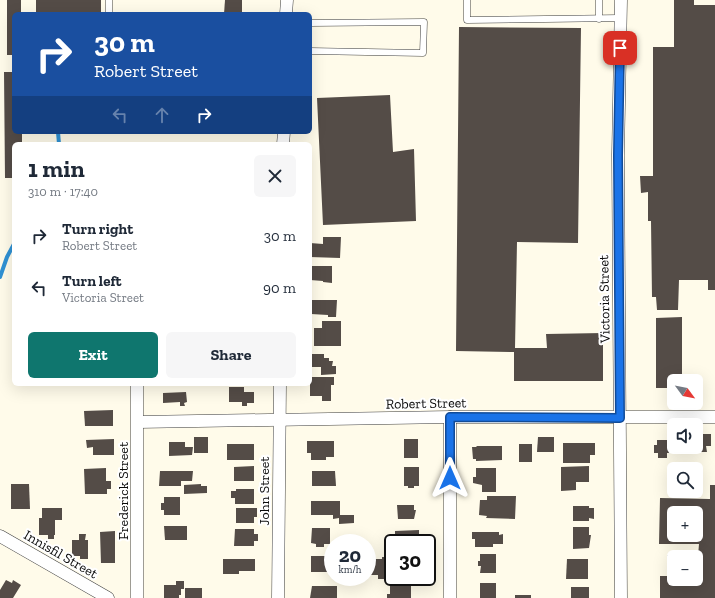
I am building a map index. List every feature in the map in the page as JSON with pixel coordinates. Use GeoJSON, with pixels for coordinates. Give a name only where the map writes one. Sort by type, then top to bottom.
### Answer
{"type":"FeatureCollection","features":[{"type":"Feature","properties":{"kind":"street"},"geometry":{"type":"LineString","coordinates":[[286,12],[287,0]]}},
{"type":"Feature","properties":{"kind":"street","name":"Victoria Street"},"geometry":{"type":"LineString","coordinates":[[621,0],[618,155],[621,598]]}},
{"type":"Feature","properties":{"kind":"street","name":"Frederick Street"},"geometry":{"type":"LineString","coordinates":[[137,386],[137,598]]}},
{"type":"Feature","properties":{"kind":"street","name":"John Street"},"geometry":{"type":"LineString","coordinates":[[278,598],[280,386]]}},
{"type":"Feature","properties":{"kind":"street"},"geometry":{"type":"LineString","coordinates":[[450,417],[450,598]]}},
{"type":"Feature","properties":{"kind":"street","name":"Robert Street"},"geometry":{"type":"LineString","coordinates":[[138,422],[280,421],[450,417],[715,417]]}},
{"type":"Feature","properties":{"kind":"street","name":"Innisfil Street"},"geometry":{"type":"LineString","coordinates":[[0,536],[108,598]]}},
{"type":"Feature","properties":{"kind":"lane"},"geometry":{"type":"LineString","coordinates":[[109,0],[109,12]]}},
{"type":"Feature","properties":{"kind":"lane"},"geometry":{"type":"LineString","coordinates":[[467,0],[467,20],[620,18]]}},
{"type":"Feature","properties":{"kind":"lane"},"geometry":{"type":"LineString","coordinates":[[599,0],[599,19]]}},
{"type":"Feature","properties":{"kind":"lane"},"geometry":{"type":"LineString","coordinates":[[312,22],[424,22],[423,53],[312,51]]}},
{"type":"Feature","properties":{"kind":"building"},"geometry":{"type":"Polygon","coordinates":[[[7,0],[21,0],[21,12],[12,12],[12,55],[7,55],[7,0]]]}},
{"type":"Feature","properties":{"kind":"building"},"geometry":{"type":"Polygon","coordinates":[[[36,0],[101,0],[101,12],[36,12],[36,0]]]}},
{"type":"Feature","properties":{"kind":"building"},"geometry":{"type":"Polygon","coordinates":[[[225,0],[242,0],[242,12],[224,12],[225,0]]]}},
{"type":"Feature","properties":{"kind":"building"},"geometry":{"type":"Polygon","coordinates":[[[674,0],[694,0],[694,5],[715,5],[715,290],[708,290],[708,280],[679,280],[678,310],[657,310],[656,297],[652,297],[651,221],[648,221],[648,192],[641,193],[640,176],[653,176],[653,47],[674,47],[674,0]]]}},
{"type":"Feature","properties":{"kind":"building"},"geometry":{"type":"Polygon","coordinates":[[[459,27],[581,28],[578,243],[517,242],[515,348],[547,348],[546,334],[603,333],[603,381],[514,381],[514,352],[456,351],[459,27]]]}},
{"type":"Feature","properties":{"kind":"building"},"geometry":{"type":"Polygon","coordinates":[[[4,72],[12,72],[12,134],[22,134],[22,142],[12,142],[12,178],[5,178],[4,72]]]}},
{"type":"Feature","properties":{"kind":"building"},"geometry":{"type":"Polygon","coordinates":[[[390,95],[393,152],[414,149],[416,221],[323,225],[317,98],[390,95]]]}},
{"type":"Feature","properties":{"kind":"building"},"geometry":{"type":"Polygon","coordinates":[[[323,237],[341,237],[340,258],[312,257],[312,243],[323,244],[323,237]]]}},
{"type":"Feature","properties":{"kind":"building"},"geometry":{"type":"Polygon","coordinates":[[[312,266],[332,266],[332,283],[312,280],[312,266]]]}},
{"type":"Feature","properties":{"kind":"building"},"geometry":{"type":"Polygon","coordinates":[[[312,300],[337,300],[336,317],[328,317],[328,315],[312,314],[312,300]]]}},
{"type":"Feature","properties":{"kind":"building"},"geometry":{"type":"Polygon","coordinates":[[[682,317],[682,374],[667,374],[667,388],[656,388],[656,318],[682,317]]]}},
{"type":"Feature","properties":{"kind":"building"},"geometry":{"type":"Polygon","coordinates":[[[322,321],[341,321],[341,346],[314,346],[314,328],[322,328],[322,321]]]}},
{"type":"Feature","properties":{"kind":"building"},"geometry":{"type":"Polygon","coordinates":[[[312,354],[324,354],[324,358],[329,358],[329,361],[333,361],[332,366],[336,366],[336,374],[321,375],[321,367],[312,367],[312,354]]]}},
{"type":"Feature","properties":{"kind":"building"},"geometry":{"type":"Polygon","coordinates":[[[312,377],[334,377],[334,385],[331,385],[331,401],[322,401],[322,396],[310,396],[312,377]]]}},
{"type":"Feature","properties":{"kind":"building"},"geometry":{"type":"Polygon","coordinates":[[[229,387],[244,387],[244,392],[254,392],[254,403],[247,403],[247,406],[242,406],[242,402],[229,402],[229,387]]]}},
{"type":"Feature","properties":{"kind":"building"},"geometry":{"type":"Polygon","coordinates":[[[186,392],[187,402],[184,403],[185,406],[180,406],[180,402],[163,403],[163,393],[186,392]]]}},
{"type":"Feature","properties":{"kind":"building"},"geometry":{"type":"Polygon","coordinates":[[[113,410],[113,426],[85,426],[84,411],[113,410]]]}},
{"type":"Feature","properties":{"kind":"building"},"geometry":{"type":"Polygon","coordinates":[[[703,434],[711,434],[711,446],[706,446],[707,452],[703,452],[703,434]]]}},
{"type":"Feature","properties":{"kind":"building"},"geometry":{"type":"Polygon","coordinates":[[[194,437],[208,437],[208,453],[194,453],[194,437]]]}},
{"type":"Feature","properties":{"kind":"building"},"geometry":{"type":"Polygon","coordinates":[[[538,437],[554,437],[554,452],[537,452],[538,437]]]}},
{"type":"Feature","properties":{"kind":"building"},"geometry":{"type":"Polygon","coordinates":[[[114,439],[114,455],[93,455],[93,447],[87,448],[86,440],[114,439]]]}},
{"type":"Feature","properties":{"kind":"building"},"geometry":{"type":"Polygon","coordinates":[[[404,439],[418,439],[418,458],[404,458],[404,439]]]}},
{"type":"Feature","properties":{"kind":"building"},"geometry":{"type":"Polygon","coordinates":[[[657,440],[667,440],[667,458],[658,458],[658,453],[654,453],[654,445],[657,445],[657,440]]]}},
{"type":"Feature","properties":{"kind":"building"},"geometry":{"type":"Polygon","coordinates":[[[307,441],[334,441],[334,457],[326,457],[326,460],[311,460],[311,453],[307,453],[307,441]]]}},
{"type":"Feature","properties":{"kind":"building"},"geometry":{"type":"Polygon","coordinates":[[[169,442],[185,442],[185,447],[193,447],[192,455],[169,456],[169,442]]]}},
{"type":"Feature","properties":{"kind":"building"},"geometry":{"type":"Polygon","coordinates":[[[563,443],[595,443],[595,455],[590,455],[590,463],[563,463],[563,443]]]}},
{"type":"Feature","properties":{"kind":"building"},"geometry":{"type":"Polygon","coordinates":[[[227,444],[254,444],[254,460],[227,460],[227,444]]]}},
{"type":"Feature","properties":{"kind":"building"},"geometry":{"type":"Polygon","coordinates":[[[519,444],[532,444],[532,462],[519,462],[519,444]]]}},
{"type":"Feature","properties":{"kind":"building"},"geometry":{"type":"Polygon","coordinates":[[[476,446],[502,446],[502,460],[476,461],[476,459],[473,459],[472,447],[477,447],[476,446]]]}},
{"type":"Feature","properties":{"kind":"building"},"geometry":{"type":"Polygon","coordinates":[[[254,466],[254,481],[234,481],[234,467],[254,466]]]}},
{"type":"Feature","properties":{"kind":"building"},"geometry":{"type":"Polygon","coordinates":[[[589,466],[589,482],[576,482],[576,490],[561,491],[561,467],[589,466]]]}},
{"type":"Feature","properties":{"kind":"building"},"geometry":{"type":"Polygon","coordinates":[[[404,467],[419,467],[419,486],[408,488],[408,486],[404,486],[404,467]]]}},
{"type":"Feature","properties":{"kind":"building"},"geometry":{"type":"Polygon","coordinates":[[[106,468],[106,481],[111,481],[111,489],[107,489],[107,494],[85,494],[84,469],[106,468]]]}},
{"type":"Feature","properties":{"kind":"building"},"geometry":{"type":"Polygon","coordinates":[[[476,468],[496,468],[496,492],[482,492],[482,485],[473,483],[473,477],[476,477],[476,468]]]}},
{"type":"Feature","properties":{"kind":"building"},"geometry":{"type":"Polygon","coordinates":[[[160,471],[193,471],[192,481],[181,481],[181,486],[159,486],[160,471]]]}},
{"type":"Feature","properties":{"kind":"building"},"geometry":{"type":"Polygon","coordinates":[[[312,471],[335,471],[336,486],[312,486],[312,471]]]}},
{"type":"Feature","properties":{"kind":"building"},"geometry":{"type":"Polygon","coordinates":[[[11,484],[29,484],[30,509],[11,509],[11,484]]]}},
{"type":"Feature","properties":{"kind":"building"},"geometry":{"type":"Polygon","coordinates":[[[201,484],[201,486],[207,486],[207,493],[184,494],[184,485],[201,484]]]}},
{"type":"Feature","properties":{"kind":"building"},"geometry":{"type":"Polygon","coordinates":[[[710,485],[715,485],[715,598],[660,598],[660,576],[667,576],[667,586],[703,586],[703,550],[698,550],[699,544],[659,544],[660,498],[710,499],[710,485]]]}},
{"type":"Feature","properties":{"kind":"building"},"geometry":{"type":"Polygon","coordinates":[[[236,489],[254,489],[254,504],[235,504],[235,498],[231,498],[231,491],[236,491],[236,489]]]}},
{"type":"Feature","properties":{"kind":"building"},"geometry":{"type":"Polygon","coordinates":[[[487,496],[516,496],[515,519],[486,518],[487,516],[479,515],[480,500],[487,500],[487,496]]]}},
{"type":"Feature","properties":{"kind":"building"},"geometry":{"type":"Polygon","coordinates":[[[164,497],[180,497],[180,515],[164,515],[164,510],[161,510],[161,503],[164,503],[164,497]]]}},
{"type":"Feature","properties":{"kind":"building"},"geometry":{"type":"Polygon","coordinates":[[[311,501],[340,501],[340,515],[354,515],[354,523],[339,524],[339,518],[333,519],[333,515],[311,515],[311,501]]]}},
{"type":"Feature","properties":{"kind":"building"},"geometry":{"type":"Polygon","coordinates":[[[397,505],[414,505],[414,510],[416,510],[414,519],[398,519],[397,505]]]}},
{"type":"Feature","properties":{"kind":"building"},"geometry":{"type":"Polygon","coordinates":[[[573,506],[589,506],[589,508],[594,508],[594,519],[589,518],[589,521],[573,521],[573,506]]]}},
{"type":"Feature","properties":{"kind":"building"},"geometry":{"type":"Polygon","coordinates":[[[42,508],[62,508],[62,520],[55,520],[54,539],[48,539],[48,535],[39,535],[39,518],[42,518],[42,508]]]}},
{"type":"Feature","properties":{"kind":"building"},"geometry":{"type":"Polygon","coordinates":[[[236,508],[257,508],[257,517],[254,517],[254,523],[236,523],[236,508]]]}},
{"type":"Feature","properties":{"kind":"building"},"geometry":{"type":"Polygon","coordinates":[[[164,526],[187,526],[187,540],[165,540],[164,526]]]}},
{"type":"Feature","properties":{"kind":"building"},"geometry":{"type":"Polygon","coordinates":[[[573,527],[589,527],[589,535],[591,535],[589,548],[573,549],[573,527]]]}},
{"type":"Feature","properties":{"kind":"building"},"geometry":{"type":"Polygon","coordinates":[[[312,528],[330,528],[330,534],[324,534],[324,547],[316,547],[316,544],[311,543],[312,528]]]}},
{"type":"Feature","properties":{"kind":"building"},"geometry":{"type":"Polygon","coordinates":[[[235,529],[254,529],[254,534],[258,534],[258,541],[254,541],[254,546],[234,546],[235,529]]]}},
{"type":"Feature","properties":{"kind":"building"},"geometry":{"type":"Polygon","coordinates":[[[419,530],[419,534],[395,534],[395,531],[419,530]]]}},
{"type":"Feature","properties":{"kind":"building"},"geometry":{"type":"Polygon","coordinates":[[[115,531],[115,563],[101,563],[100,532],[115,531]]]}},
{"type":"Feature","properties":{"kind":"building"},"geometry":{"type":"Polygon","coordinates":[[[472,532],[499,532],[499,535],[503,534],[503,544],[493,544],[493,547],[475,547],[475,539],[472,539],[472,532]]]}},
{"type":"Feature","properties":{"kind":"building"},"geometry":{"type":"Polygon","coordinates":[[[79,534],[86,534],[85,540],[88,540],[88,559],[80,559],[80,556],[72,556],[72,540],[79,540],[79,534]]]}},
{"type":"Feature","properties":{"kind":"building"},"geometry":{"type":"Polygon","coordinates":[[[480,554],[496,554],[496,573],[480,573],[481,566],[478,566],[478,561],[480,561],[480,554]]]}},
{"type":"Feature","properties":{"kind":"building"},"geometry":{"type":"Polygon","coordinates":[[[311,556],[324,556],[324,572],[311,572],[311,556]]]}},
{"type":"Feature","properties":{"kind":"building"},"geometry":{"type":"Polygon","coordinates":[[[382,557],[384,557],[384,579],[378,579],[378,575],[376,575],[376,559],[382,559],[382,557]]]}},
{"type":"Feature","properties":{"kind":"building"},"geometry":{"type":"Polygon","coordinates":[[[223,559],[255,559],[255,571],[239,571],[239,574],[223,574],[223,559]]]}},
{"type":"Feature","properties":{"kind":"building"},"geometry":{"type":"Polygon","coordinates":[[[567,559],[588,559],[588,579],[566,579],[567,559]]]}},
{"type":"Feature","properties":{"kind":"building"},"geometry":{"type":"Polygon","coordinates":[[[6,580],[12,583],[13,580],[21,585],[13,598],[0,598],[0,590],[6,580]]]}},
{"type":"Feature","properties":{"kind":"building"},"geometry":{"type":"Polygon","coordinates":[[[176,581],[184,581],[184,589],[181,589],[181,595],[179,595],[179,598],[164,598],[164,585],[176,585],[176,581]]]}},
{"type":"Feature","properties":{"kind":"building"},"geometry":{"type":"Polygon","coordinates":[[[480,583],[496,583],[496,598],[480,598],[480,583]]]}},
{"type":"Feature","properties":{"kind":"building"},"geometry":{"type":"Polygon","coordinates":[[[312,586],[337,586],[337,598],[310,598],[312,586]]]}},
{"type":"Feature","properties":{"kind":"building"},"geometry":{"type":"Polygon","coordinates":[[[390,586],[411,586],[411,598],[387,598],[387,594],[390,594],[390,586]]]}},
{"type":"Feature","properties":{"kind":"building"},"geometry":{"type":"Polygon","coordinates":[[[571,587],[589,587],[589,598],[571,598],[571,587]]]}},
{"type":"Feature","properties":{"kind":"building"},"geometry":{"type":"Polygon","coordinates":[[[185,588],[202,588],[202,598],[185,598],[185,588]]]}},
{"type":"Feature","properties":{"kind":"building"},"geometry":{"type":"Polygon","coordinates":[[[515,595],[531,595],[531,598],[515,598],[515,595]]]}},
{"type":"Feature","properties":{"kind":"waterway"},"geometry":{"type":"LineString","coordinates":[[58,134],[59,142]]}},
{"type":"Feature","properties":{"kind":"waterway"},"geometry":{"type":"LineString","coordinates":[[0,277],[12,248]]}},
{"type":"Feature","properties":{"kind":"route"},"geometry":{"type":"LineString","coordinates":[[450,478],[450,417],[620,418],[618,155],[620,48]]}}]}
